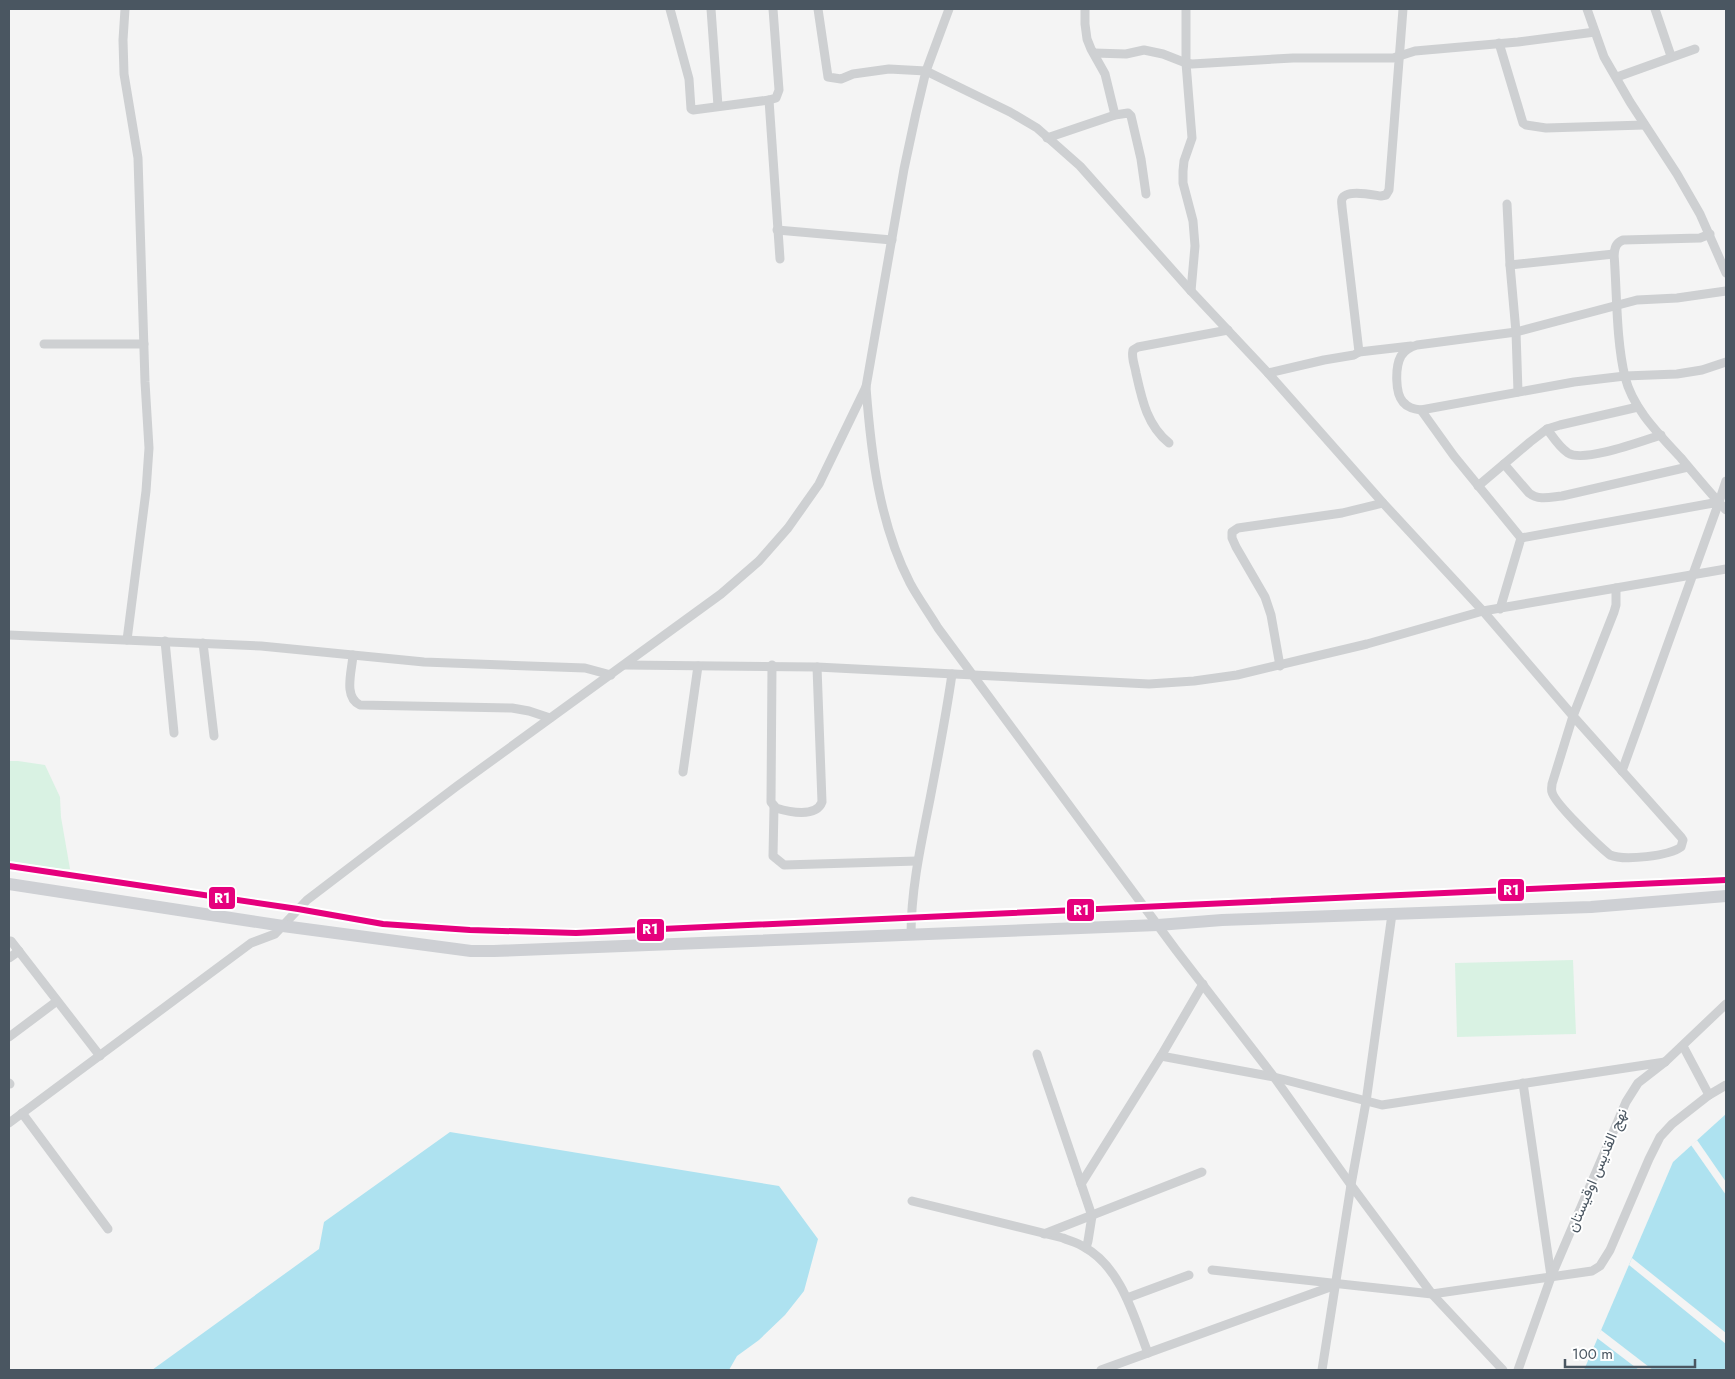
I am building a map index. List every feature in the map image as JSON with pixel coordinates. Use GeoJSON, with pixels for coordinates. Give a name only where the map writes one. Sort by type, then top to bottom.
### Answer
{"type":"FeatureCollection","features":[{"type":"Feature","properties":{"kind":"street"},"geometry":{"type":"LineString","coordinates":[[125,9],[123,40],[124,74],[138,158],[149,448],[146,491],[127,640]]}},
{"type":"Feature","properties":{"kind":"street"},"geometry":{"type":"LineString","coordinates":[[670,9],[689,79],[691,109],[695,110],[776,98],[779,90],[773,9]]}},
{"type":"Feature","properties":{"kind":"street"},"geometry":{"type":"LineString","coordinates":[[711,9],[718,106]]}},
{"type":"Feature","properties":{"kind":"street"},"geometry":{"type":"LineString","coordinates":[[818,9],[826,76],[841,79],[852,74],[890,69],[926,71],[1010,112],[1037,128],[1080,166],[1191,291],[1268,373],[1383,503],[1483,611],[1573,716],[1681,837],[1683,842],[1680,849],[1671,853],[1628,858],[1615,857],[1602,848],[1556,801],[1552,792],[1552,784],[1573,716],[1614,612],[1616,588]]}},
{"type":"Feature","properties":{"kind":"street"},"geometry":{"type":"LineString","coordinates":[[949,9],[926,71],[904,169],[866,387],[868,418],[878,487],[886,521],[896,550],[915,590],[938,628],[973,676],[1158,925],[1274,1077],[1351,1186],[1432,1294],[1503,1370]]}},
{"type":"Feature","properties":{"kind":"street"},"geometry":{"type":"LineString","coordinates":[[1086,9],[1086,34],[1094,54],[1102,67],[1115,115]]}},
{"type":"Feature","properties":{"kind":"street"},"geometry":{"type":"LineString","coordinates":[[1186,9],[1186,63],[1192,138],[1184,161],[1183,177],[1193,221],[1195,246],[1191,291]]}},
{"type":"Feature","properties":{"kind":"street"},"geometry":{"type":"LineString","coordinates":[[1359,352],[1342,199],[1352,193],[1381,196],[1386,195],[1389,190],[1402,9]]}},
{"type":"Feature","properties":{"kind":"street"},"geometry":{"type":"LineString","coordinates":[[1587,9],[1604,57],[1684,187],[1710,234],[1726,273]]}},
{"type":"Feature","properties":{"kind":"street"},"geometry":{"type":"LineString","coordinates":[[1655,9],[1671,56]]}},
{"type":"Feature","properties":{"kind":"street"},"geometry":{"type":"LineString","coordinates":[[1094,54],[1126,54],[1144,50],[1162,54],[1186,63],[1398,56],[1415,51],[1499,44],[1594,32]]}},
{"type":"Feature","properties":{"kind":"street"},"geometry":{"type":"LineString","coordinates":[[1499,44],[1523,123],[1526,125],[1546,128],[1644,124]]}},
{"type":"Feature","properties":{"kind":"street"},"geometry":{"type":"LineString","coordinates":[[1617,77],[1671,56],[1695,49]]}},
{"type":"Feature","properties":{"kind":"street"},"geometry":{"type":"LineString","coordinates":[[769,100],[780,259]]}},
{"type":"Feature","properties":{"kind":"street"},"geometry":{"type":"LineString","coordinates":[[1047,138],[1125,112],[1131,116],[1141,159],[1146,194]]}},
{"type":"Feature","properties":{"kind":"street"},"geometry":{"type":"LineString","coordinates":[[1507,204],[1516,332],[1518,392]]}},
{"type":"Feature","properties":{"kind":"street"},"geometry":{"type":"LineString","coordinates":[[777,230],[892,240]]}},
{"type":"Feature","properties":{"kind":"street"},"geometry":{"type":"LineString","coordinates":[[1710,234],[1700,238],[1623,240],[1618,242],[1614,254],[1620,345],[1625,376],[1638,408],[1726,510]]}},
{"type":"Feature","properties":{"kind":"street"},"geometry":{"type":"LineString","coordinates":[[1510,265],[1614,254]]}},
{"type":"Feature","properties":{"kind":"street"},"geometry":{"type":"LineString","coordinates":[[1268,373],[1324,360],[1354,356],[1359,352],[1516,332],[1638,300],[1677,298],[1726,291]]}},
{"type":"Feature","properties":{"kind":"street"},"geometry":{"type":"LineString","coordinates":[[1169,443],[1155,430],[1148,418],[1139,387],[1132,355],[1133,350],[1138,347],[1228,330]]}},
{"type":"Feature","properties":{"kind":"street"},"geometry":{"type":"LineString","coordinates":[[44,344],[144,344]]}},
{"type":"Feature","properties":{"kind":"street"},"geometry":{"type":"LineString","coordinates":[[1417,345],[1409,348],[1400,359],[1398,381],[1402,401],[1411,408],[1421,410],[1574,382],[1625,376],[1678,374],[1702,370],[1726,362]]}},
{"type":"Feature","properties":{"kind":"street"},"geometry":{"type":"LineString","coordinates":[[9,1123],[250,943],[275,934],[307,900],[457,786],[721,594],[771,548],[788,528],[819,484],[866,387]]}},
{"type":"Feature","properties":{"kind":"street"},"geometry":{"type":"LineString","coordinates":[[1478,486],[1547,429],[1638,408]]}},
{"type":"Feature","properties":{"kind":"street"},"geometry":{"type":"LineString","coordinates":[[1421,410],[1445,444],[1521,538]]}},
{"type":"Feature","properties":{"kind":"street"},"geometry":{"type":"LineString","coordinates":[[1547,429],[1568,453],[1579,456],[1593,455],[1661,436]]}},
{"type":"Feature","properties":{"kind":"street"},"geometry":{"type":"LineString","coordinates":[[1504,464],[1529,493],[1543,498],[1562,496],[1688,467]]}},
{"type":"Feature","properties":{"kind":"street"},"geometry":{"type":"LineString","coordinates":[[1622,771],[1726,481]]}},
{"type":"Feature","properties":{"kind":"street"},"geometry":{"type":"LineString","coordinates":[[1521,538],[1718,502]]}},
{"type":"Feature","properties":{"kind":"street"},"geometry":{"type":"LineString","coordinates":[[1280,666],[1271,615],[1265,598],[1236,547],[1232,538],[1232,532],[1238,528],[1342,513],[1383,503]]}},
{"type":"Feature","properties":{"kind":"street"},"geometry":{"type":"LineString","coordinates":[[1500,609],[1521,538]]}},
{"type":"Feature","properties":{"kind":"street"},"geometry":{"type":"LineString","coordinates":[[625,665],[772,665],[1150,684],[1194,681],[1280,666],[1368,644],[1483,611],[1726,569]]}},
{"type":"Feature","properties":{"kind":"street"},"geometry":{"type":"LineString","coordinates":[[9,635],[261,646],[424,662],[585,668],[611,675]]}},
{"type":"Feature","properties":{"kind":"street"},"geometry":{"type":"LineString","coordinates":[[165,641],[174,733]]}},
{"type":"Feature","properties":{"kind":"street"},"geometry":{"type":"LineString","coordinates":[[203,643],[214,736]]}},
{"type":"Feature","properties":{"kind":"street"},"geometry":{"type":"LineString","coordinates":[[353,656],[350,691],[351,698],[360,705],[512,708],[550,718]]}},
{"type":"Feature","properties":{"kind":"street"},"geometry":{"type":"LineString","coordinates":[[772,665],[770,802],[774,807],[797,812],[814,811],[820,805],[822,798],[817,667]]}},
{"type":"Feature","properties":{"kind":"street"},"geometry":{"type":"LineString","coordinates":[[682,772],[698,666]]}},
{"type":"Feature","properties":{"kind":"street"},"geometry":{"type":"LineString","coordinates":[[911,935],[911,916],[917,861],[952,674]]}},
{"type":"Feature","properties":{"kind":"street"},"geometry":{"type":"LineString","coordinates":[[774,807],[773,856],[784,864],[917,861]]}},
{"type":"Feature","properties":{"kind":"street"},"geometry":{"type":"LineString","coordinates":[[9,884],[283,926],[479,951],[1158,925],[1222,920],[1591,907],[1726,896]]}},
{"type":"Feature","properties":{"kind":"street"},"geometry":{"type":"LineString","coordinates":[[1322,1370],[1366,1102],[1392,914]]}},
{"type":"Feature","properties":{"kind":"street"},"geometry":{"type":"LineString","coordinates":[[9,941],[19,951],[100,1056]]}},
{"type":"Feature","properties":{"kind":"street"},"geometry":{"type":"LineString","coordinates":[[9,958],[19,951]]}},
{"type":"Feature","properties":{"kind":"street"},"geometry":{"type":"LineString","coordinates":[[1080,1184],[1161,1056],[1203,984]]}},
{"type":"Feature","properties":{"kind":"street"},"geometry":{"type":"LineString","coordinates":[[9,1037],[57,1001]]}},
{"type":"Feature","properties":{"kind":"street","name":"نهج القديس اوقيستان"},"geometry":{"type":"LineString","coordinates":[[1518,1370],[1551,1277],[1626,1102],[1638,1083],[1683,1046],[1726,1004]]}},
{"type":"Feature","properties":{"kind":"street"},"geometry":{"type":"LineString","coordinates":[[1683,1046],[1709,1096]]}},
{"type":"Feature","properties":{"kind":"street"},"geometry":{"type":"LineString","coordinates":[[1037,1054],[1092,1216],[1086,1248]]}},
{"type":"Feature","properties":{"kind":"street"},"geometry":{"type":"LineString","coordinates":[[1161,1056],[1274,1077],[1382,1105],[1665,1062]]}},
{"type":"Feature","properties":{"kind":"street"},"geometry":{"type":"LineString","coordinates":[[1523,1083],[1551,1277]]}},
{"type":"Feature","properties":{"kind":"street"},"geometry":{"type":"LineString","coordinates":[[1212,1270],[1432,1294],[1592,1271],[1600,1266],[1610,1250],[1660,1137],[1672,1124],[1726,1085]]}},
{"type":"Feature","properties":{"kind":"street"},"geometry":{"type":"LineString","coordinates":[[22,1113],[108,1229]]}},
{"type":"Feature","properties":{"kind":"street"},"geometry":{"type":"LineString","coordinates":[[1042,1234],[1202,1172]]}},
{"type":"Feature","properties":{"kind":"street"},"geometry":{"type":"LineString","coordinates":[[912,1201],[1062,1238],[1086,1248],[1105,1264],[1116,1279],[1127,1298],[1148,1353]]}},
{"type":"Feature","properties":{"kind":"street"},"geometry":{"type":"LineString","coordinates":[[1127,1298],[1189,1275]]}},
{"type":"Feature","properties":{"kind":"street"},"geometry":{"type":"LineString","coordinates":[[1100,1370],[1336,1285]]}},
{"type":"Feature","properties":{"kind":"green space"},"geometry":{"type":"Polygon","coordinates":[[[9,761],[45,765],[60,797],[61,817],[70,869],[9,861],[9,761]]]}},
{"type":"Feature","properties":{"kind":"green space"},"geometry":{"type":"Polygon","coordinates":[[[1573,960],[1576,1034],[1457,1037],[1455,963],[1573,960]]]}},
{"type":"Feature","properties":{"kind":"water"},"geometry":{"type":"Polygon","coordinates":[[[1726,1114],[1726,1370],[1584,1370],[1673,1162],[1726,1114]]]}},
{"type":"Feature","properties":{"kind":"water"},"geometry":{"type":"Polygon","coordinates":[[[450,1132],[779,1186],[818,1239],[804,1291],[785,1315],[759,1340],[737,1356],[729,1370],[152,1370],[319,1249],[324,1222],[450,1132]]]}},
{"type":"Feature","properties":{"kind":"pier"},"geometry":{"type":"Polygon","coordinates":[[[1697,1140],[1726,1182],[1726,1195],[1691,1145],[1697,1140]]]}},
{"type":"Feature","properties":{"kind":"pier"},"geometry":{"type":"Polygon","coordinates":[[[1632,1258],[1726,1333],[1726,1344],[1629,1265],[1632,1258]]]}},
{"type":"Feature","properties":{"kind":"pier"},"geometry":{"type":"Polygon","coordinates":[[[1601,1330],[1653,1370],[1639,1370],[1597,1338],[1601,1330]]]}},
{"type":"Feature","properties":{"kind":"transit line","name":"R1"},"geometry":{"type":"LineString","coordinates":[[9,866],[298,909],[383,924],[470,930],[576,933],[1726,880]]}}]}
